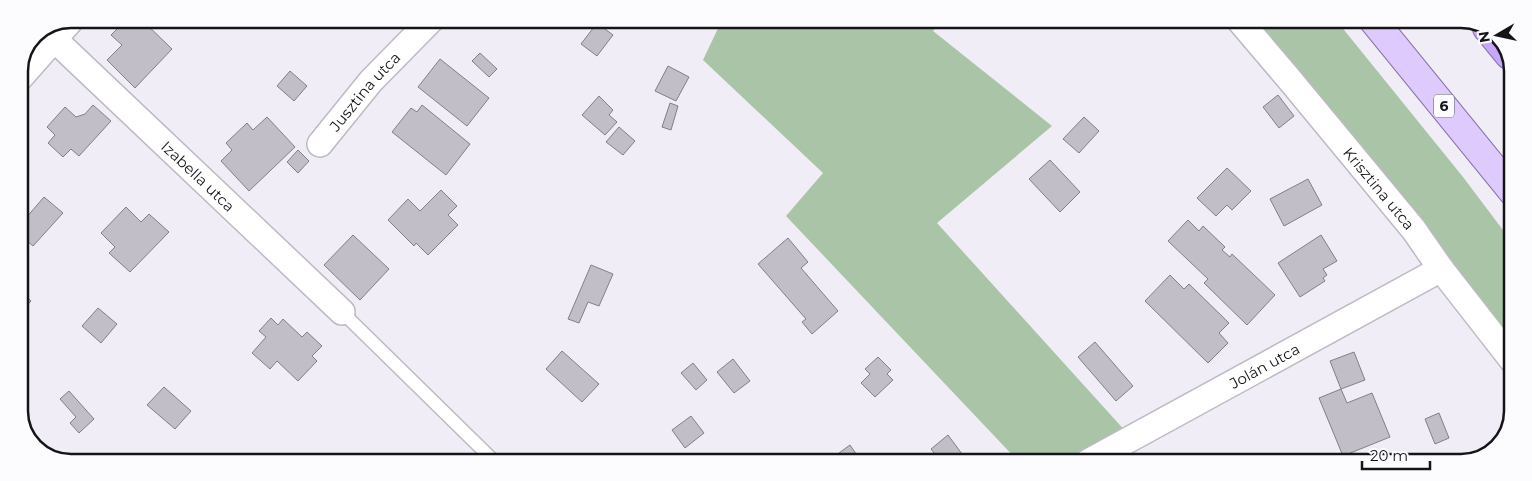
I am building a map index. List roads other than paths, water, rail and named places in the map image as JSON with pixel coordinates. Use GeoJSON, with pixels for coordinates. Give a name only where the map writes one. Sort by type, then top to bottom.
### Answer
{"type":"FeatureCollection","features":[{"type":"Feature","properties":{"kind":"main road","name":"6"},"geometry":{"type":"LineString","coordinates":[[1379,28],[1504,182]]}},
{"type":"Feature","properties":{"kind":"street"},"geometry":{"type":"LineString","coordinates":[[28,66],[42,45],[61,28]]}},
{"type":"Feature","properties":{"kind":"street","name":"Jusztina utca"},"geometry":{"type":"LineString","coordinates":[[320,144],[371,81],[423,28]]}},
{"type":"Feature","properties":{"kind":"street","name":"Krisztina utca"},"geometry":{"type":"LineString","coordinates":[[1246,28],[1414,230],[1441,269],[1504,350]]}},
{"type":"Feature","properties":{"kind":"street","name":"Izabella utca"},"geometry":{"type":"LineString","coordinates":[[42,45],[342,312]]}},
{"type":"Feature","properties":{"kind":"street","name":"Jolán utca"},"geometry":{"type":"LineString","coordinates":[[1103,454],[1441,269]]}},
{"type":"Feature","properties":{"kind":"lane"},"geometry":{"type":"LineString","coordinates":[[342,312],[487,454]]}}]}
